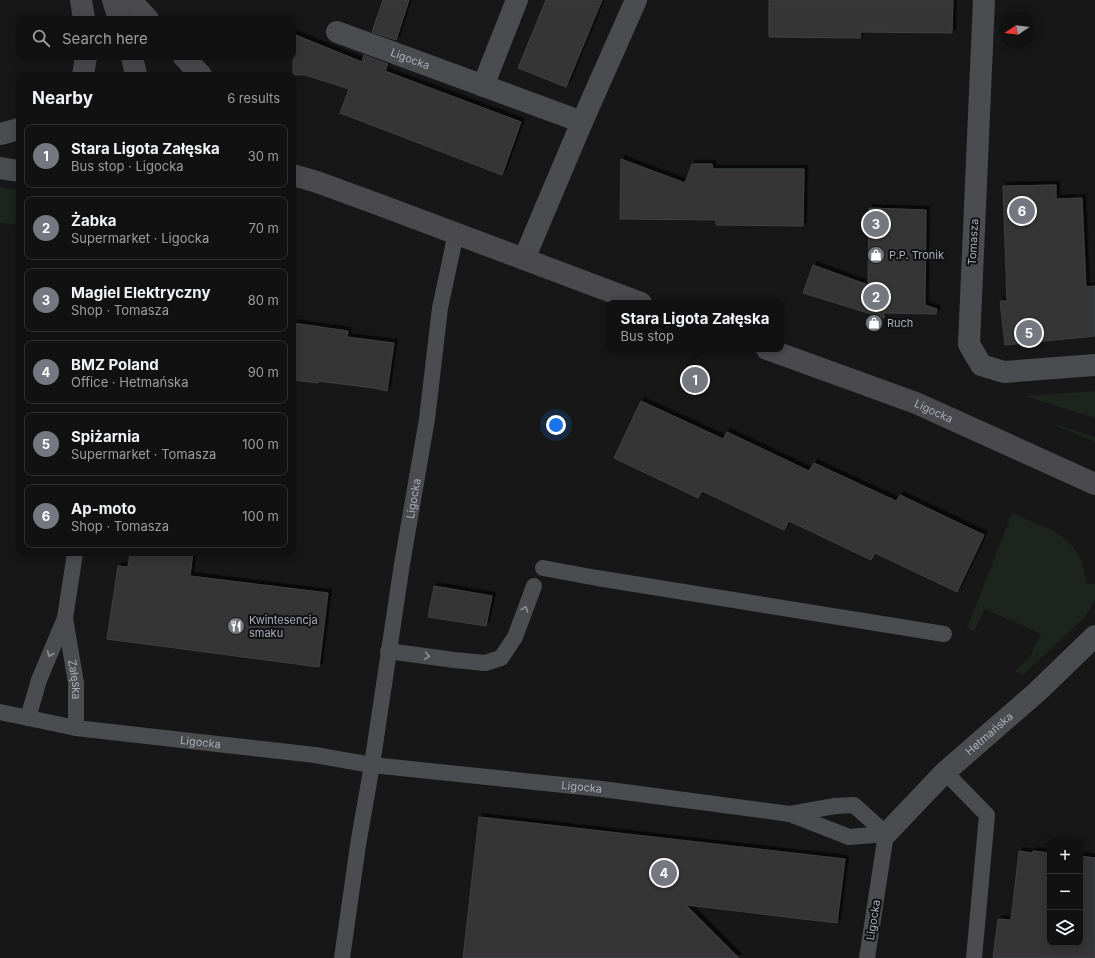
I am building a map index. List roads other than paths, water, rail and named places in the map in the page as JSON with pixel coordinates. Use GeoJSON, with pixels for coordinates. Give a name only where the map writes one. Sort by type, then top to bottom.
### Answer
{"type":"FeatureCollection","features":[{"type":"Feature","properties":{"kind":"street"},"geometry":{"type":"LineString","coordinates":[[82,0],[84,16]]}},
{"type":"Feature","properties":{"kind":"street"},"geometry":{"type":"LineString","coordinates":[[112,0],[118,16]]}},
{"type":"Feature","properties":{"kind":"street"},"geometry":{"type":"LineString","coordinates":[[130,0],[145,16]]}},
{"type":"Feature","properties":{"kind":"street"},"geometry":{"type":"LineString","coordinates":[[483,86],[517,0]]}},
{"type":"Feature","properties":{"kind":"street"},"geometry":{"type":"LineString","coordinates":[[524,259],[636,0]]}},
{"type":"Feature","properties":{"kind":"street","name":"Tomasza"},"geometry":{"type":"LineString","coordinates":[[984,0],[969,344],[981,365],[1004,372],[1095,366]]}},
{"type":"Feature","properties":{"kind":"street","name":"Ligocka"},"geometry":{"type":"LineString","coordinates":[[337,32],[582,122]]}},
{"type":"Feature","properties":{"kind":"street"},"geometry":{"type":"LineString","coordinates":[[84,72],[86,60]]}},
{"type":"Feature","properties":{"kind":"street"},"geometry":{"type":"LineString","coordinates":[[133,60],[135,72]]}},
{"type":"Feature","properties":{"kind":"street"},"geometry":{"type":"LineString","coordinates":[[187,60],[198,72]]}},
{"type":"Feature","properties":{"kind":"street"},"geometry":{"type":"LineString","coordinates":[[0,134],[16,130]]}},
{"type":"Feature","properties":{"kind":"street"},"geometry":{"type":"LineString","coordinates":[[0,168],[16,171]]}},
{"type":"Feature","properties":{"kind":"street"},"geometry":{"type":"LineString","coordinates":[[296,176],[317,182],[456,233],[633,300]]}},
{"type":"Feature","properties":{"kind":"street"},"geometry":{"type":"LineString","coordinates":[[296,186],[317,182]]}},
{"type":"Feature","properties":{"kind":"street","name":"Ligocka"},"geometry":{"type":"LineString","coordinates":[[775,352],[916,403],[1095,484]]}},
{"type":"Feature","properties":{"kind":"street","name":"Hetmańska"},"geometry":{"type":"LineString","coordinates":[[886,834],[945,772],[1037,692],[1095,636]]}},
{"type":"Feature","properties":{"kind":"lane","name":"Ligocka"},"geometry":{"type":"LineString","coordinates":[[342,958],[388,651],[413,493],[427,419],[440,308],[456,233]]}},
{"type":"Feature","properties":{"kind":"lane","name":"Załęska"},"geometry":{"type":"LineString","coordinates":[[75,556],[65,618],[76,683],[76,728]]}},
{"type":"Feature","properties":{"kind":"lane"},"geometry":{"type":"LineString","coordinates":[[543,568],[596,578],[944,634]]}},
{"type":"Feature","properties":{"kind":"lane"},"geometry":{"type":"LineString","coordinates":[[388,651],[485,663],[501,658],[515,637],[534,586]]}},
{"type":"Feature","properties":{"kind":"lane"},"geometry":{"type":"LineString","coordinates":[[28,718],[39,680],[65,618]]}},
{"type":"Feature","properties":{"kind":"lane"},"geometry":{"type":"LineString","coordinates":[[0,712],[76,728]]}},
{"type":"Feature","properties":{"kind":"lane","name":"Ligocka"},"geometry":{"type":"LineString","coordinates":[[76,728],[315,754],[372,765],[602,790],[790,814],[848,837],[886,834]]}},
{"type":"Feature","properties":{"kind":"lane"},"geometry":{"type":"LineString","coordinates":[[945,772],[988,815],[974,958]]}},
{"type":"Feature","properties":{"kind":"lane","name":"Ligocka"},"geometry":{"type":"LineString","coordinates":[[790,814],[835,806],[854,806],[886,834]]}},
{"type":"Feature","properties":{"kind":"lane","name":"Ligocka"},"geometry":{"type":"LineString","coordinates":[[867,958],[886,834]]}},
{"type":"Feature","properties":{"kind":"place","name":"Ap-moto"},"geometry":{"type":"Point","coordinates":[1022,211]}},
{"type":"Feature","properties":{"kind":"place","name":"Magiel Elektryczny"},"geometry":{"type":"Point","coordinates":[876,224]}},
{"type":"Feature","properties":{"kind":"place","name":"P.P. Tronik"},"geometry":{"type":"Point","coordinates":[876,255]}},
{"type":"Feature","properties":{"kind":"place","name":"Żabka"},"geometry":{"type":"Point","coordinates":[876,297]}},
{"type":"Feature","properties":{"kind":"place","name":"Ruch"},"geometry":{"type":"Point","coordinates":[874,323]}},
{"type":"Feature","properties":{"kind":"place","name":"Spiżarnia"},"geometry":{"type":"Point","coordinates":[1029,333]}},
{"type":"Feature","properties":{"kind":"place","name":"Stara Ligota Załęska"},"geometry":{"type":"Point","coordinates":[695,380]}},
{"type":"Feature","properties":{"kind":"place","name":"Kwintesencja smaku"},"geometry":{"type":"Point","coordinates":[236,626]}},
{"type":"Feature","properties":{"kind":"place","name":"BMZ Poland"},"geometry":{"type":"Point","coordinates":[664,873]}}]}
